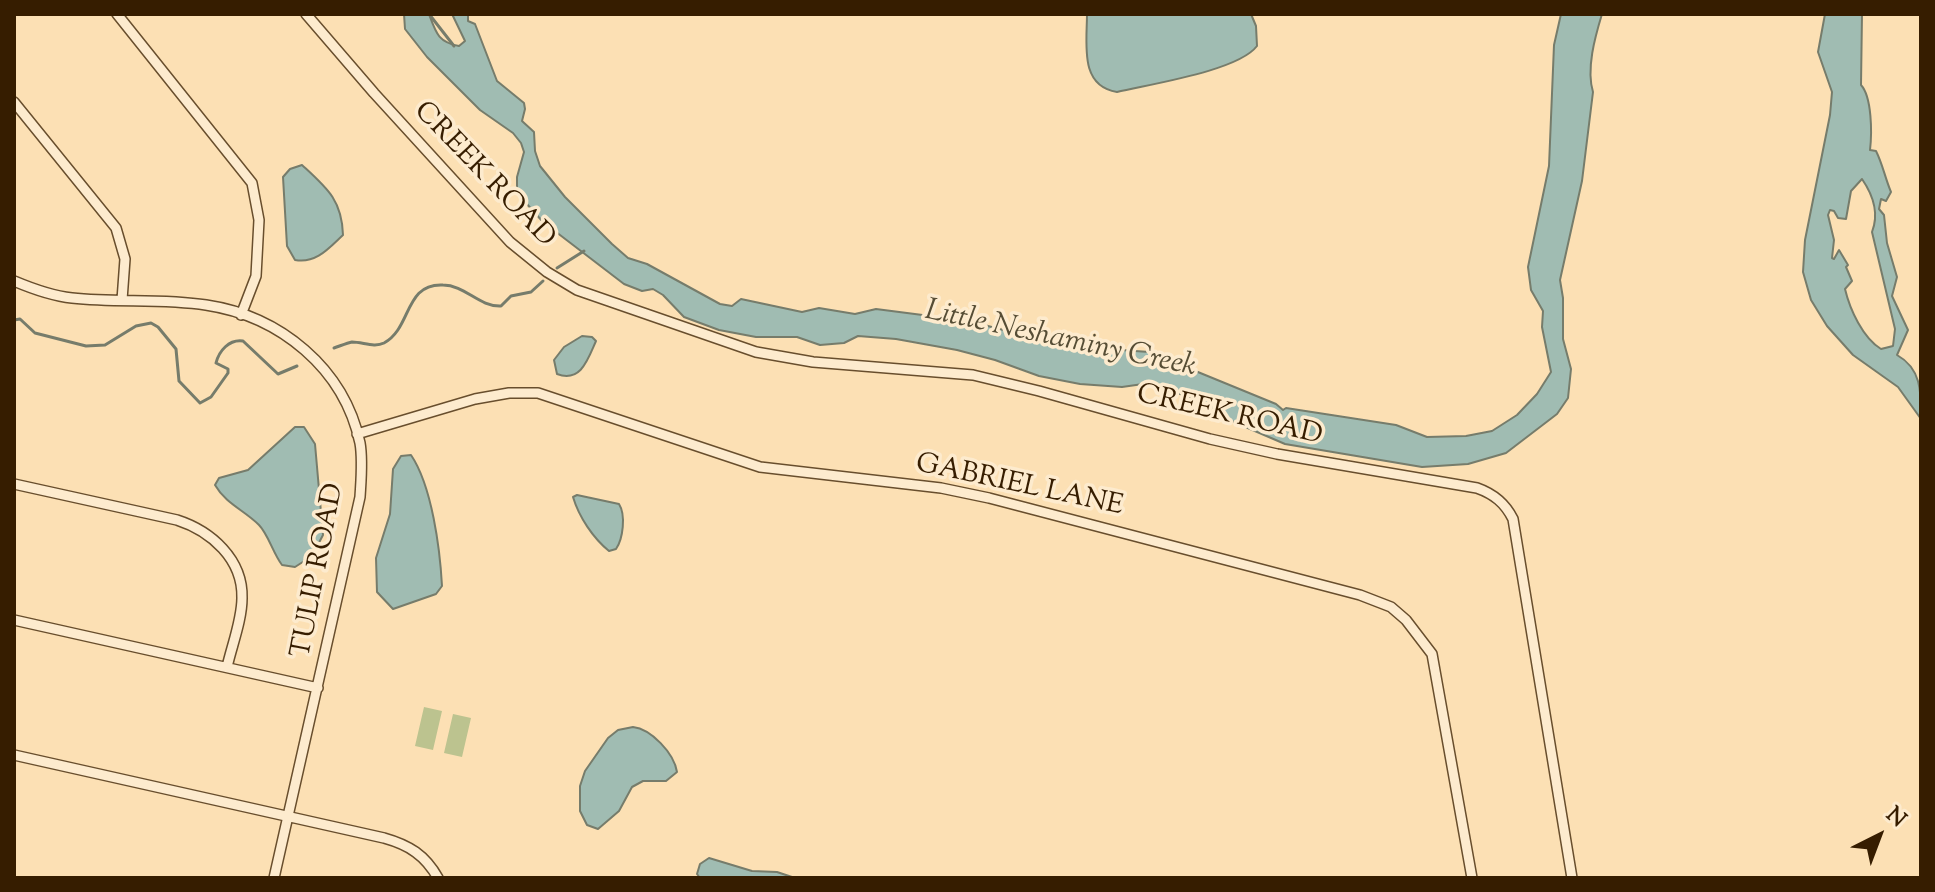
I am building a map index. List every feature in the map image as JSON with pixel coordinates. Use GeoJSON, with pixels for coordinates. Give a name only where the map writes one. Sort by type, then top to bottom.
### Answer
{"type":"FeatureCollection","features":[{"type":"Feature","properties":{"kind":"street"},"geometry":{"type":"LineString","coordinates":[[117,14],[252,183],[259,220],[256,276],[241,315]]}},
{"type":"Feature","properties":{"kind":"street","name":"CREEK ROAD"},"geometry":{"type":"LineString","coordinates":[[306,14],[510,242],[547,272],[577,290],[756,352],[813,362],[973,375],[1210,439],[1277,454],[1477,488],[1492,494],[1503,503],[1513,519],[1572,878]]}},
{"type":"Feature","properties":{"kind":"street"},"geometry":{"type":"LineString","coordinates":[[14,102],[116,228],[125,259],[122,300]]}},
{"type":"Feature","properties":{"kind":"street","name":"TULIP ROAD"},"geometry":{"type":"LineString","coordinates":[[14,281],[38,291],[71,298],[206,305],[275,327],[314,357],[338,391],[357,434],[361,456],[360,497],[274,878]]}},
{"type":"Feature","properties":{"kind":"street","name":"GABRIEL LANE"},"geometry":{"type":"LineString","coordinates":[[357,434],[475,399],[509,393],[538,393],[760,467],[941,488],[989,498],[1360,595],[1391,607],[1412,626],[1432,654],[1472,878]]}},
{"type":"Feature","properties":{"kind":"street"},"geometry":{"type":"LineString","coordinates":[[14,484],[177,520],[213,538],[229,555],[242,589],[227,667]]}},
{"type":"Feature","properties":{"kind":"street"},"geometry":{"type":"LineString","coordinates":[[14,620],[318,688]]}},
{"type":"Feature","properties":{"kind":"street"},"geometry":{"type":"LineString","coordinates":[[14,755],[399,842],[419,854],[438,878]]}},
{"type":"Feature","properties":{"kind":"green space"},"geometry":{"type":"Polygon","coordinates":[[[424,707],[442,711],[433,750],[415,746],[424,707]]]}},
{"type":"Feature","properties":{"kind":"green space"},"geometry":{"type":"Polygon","coordinates":[[[453,714],[471,718],[462,757],[444,753],[453,714]]]}},
{"type":"Feature","properties":{"kind":"water"},"geometry":{"type":"Polygon","coordinates":[[[404,14],[429,14],[439,36],[459,46],[465,41],[452,14],[468,14],[468,21],[475,24],[497,81],[524,103],[522,121],[534,132],[540,166],[565,197],[628,258],[647,264],[720,304],[732,306],[741,299],[802,312],[819,308],[855,314],[876,309],[938,317],[945,315],[1019,334],[1094,348],[1149,352],[1276,404],[1283,410],[1396,425],[1427,437],[1466,436],[1492,431],[1517,415],[1537,394],[1551,372],[1542,327],[1543,311],[1531,290],[1528,267],[1549,166],[1554,45],[1561,14],[1602,14],[1591,63],[1593,92],[1582,181],[1560,280],[1563,339],[1571,369],[1568,398],[1557,414],[1506,453],[1468,464],[1422,467],[1285,444],[1220,416],[1203,401],[1143,384],[1122,387],[1080,384],[1039,376],[957,350],[896,339],[858,336],[844,343],[820,345],[797,337],[756,337],[719,330],[684,317],[653,289],[642,291],[624,284],[543,222],[517,193],[517,177],[524,152],[521,143],[513,133],[480,110],[427,57],[405,29],[404,14]]]}},
{"type":"Feature","properties":{"kind":"water"},"geometry":{"type":"Polygon","coordinates":[[[1087,14],[1251,14],[1256,26],[1257,46],[1232,63],[1171,81],[1117,92],[1096,82],[1091,73],[1086,50],[1087,14]]]}},
{"type":"Feature","properties":{"kind":"water"},"geometry":{"type":"Polygon","coordinates":[[[1825,14],[1862,14],[1861,85],[1869,106],[1870,150],[1876,151],[1891,192],[1886,201],[1881,199],[1879,209],[1884,215],[1887,243],[1897,277],[1892,296],[1908,330],[1897,355],[1916,375],[1921,419],[1898,387],[1853,355],[1827,326],[1811,300],[1803,272],[1805,240],[1832,92],[1818,52],[1825,14]],[[1862,179],[1851,191],[1846,219],[1838,218],[1830,210],[1828,215],[1834,240],[1832,258],[1839,250],[1848,265],[1846,267],[1852,281],[1845,289],[1850,306],[1863,331],[1881,349],[1893,346],[1895,329],[1872,232],[1874,205],[1862,179]]]}},
{"type":"Feature","properties":{"kind":"water"},"geometry":{"type":"Polygon","coordinates":[[[302,165],[332,196],[340,213],[343,235],[322,254],[303,261],[295,260],[287,246],[283,177],[290,169],[302,165]]]}},
{"type":"Feature","properties":{"kind":"water"},"geometry":{"type":"Polygon","coordinates":[[[582,336],[592,337],[596,341],[586,362],[572,375],[557,374],[554,360],[564,347],[582,336]]]}},
{"type":"Feature","properties":{"kind":"water"},"geometry":{"type":"Polygon","coordinates":[[[295,427],[304,427],[315,444],[323,535],[312,556],[295,567],[282,565],[262,529],[224,497],[215,485],[219,478],[248,470],[295,427]]]}},
{"type":"Feature","properties":{"kind":"water"},"geometry":{"type":"Polygon","coordinates":[[[411,455],[430,500],[442,586],[436,594],[393,609],[377,592],[376,558],[390,514],[393,469],[401,456],[411,455]]]}},
{"type":"Feature","properties":{"kind":"water"},"geometry":{"type":"Polygon","coordinates":[[[577,495],[619,504],[623,527],[616,549],[609,551],[592,533],[576,505],[573,497],[577,495]]]}},
{"type":"Feature","properties":{"kind":"water"},"geometry":{"type":"Polygon","coordinates":[[[633,727],[647,732],[661,743],[677,772],[666,781],[643,781],[632,787],[619,811],[598,829],[587,825],[580,811],[580,786],[585,771],[608,738],[618,730],[633,727]]]}},
{"type":"Feature","properties":{"kind":"water"},"geometry":{"type":"Polygon","coordinates":[[[709,858],[752,871],[777,872],[795,878],[700,878],[697,874],[700,864],[709,858]]]}},
{"type":"Feature","properties":{"kind":"waterway","name":"Little Neshaminy Creek"},"geometry":{"type":"LineString","coordinates":[[429,14],[454,46]]}},
{"type":"Feature","properties":{"kind":"waterway"},"geometry":{"type":"LineString","coordinates":[[557,268],[584,251]]}},
{"type":"Feature","properties":{"kind":"waterway"},"geometry":{"type":"LineString","coordinates":[[334,348],[352,342],[384,343],[400,327],[421,291],[430,286],[451,286],[486,303],[501,306],[511,296],[531,292],[543,281]]}},
{"type":"Feature","properties":{"kind":"waterway"},"geometry":{"type":"LineString","coordinates":[[14,320],[20,319],[35,333],[86,346],[105,345],[136,326],[151,323],[176,349],[179,381],[200,403],[211,397],[228,373],[228,369],[216,363],[222,350],[233,342],[243,341],[278,374],[297,366]]}},
{"type":"Feature","properties":{"kind":"waterway"},"geometry":{"type":"LineString","coordinates":[[14,349],[14,355]]}}]}
